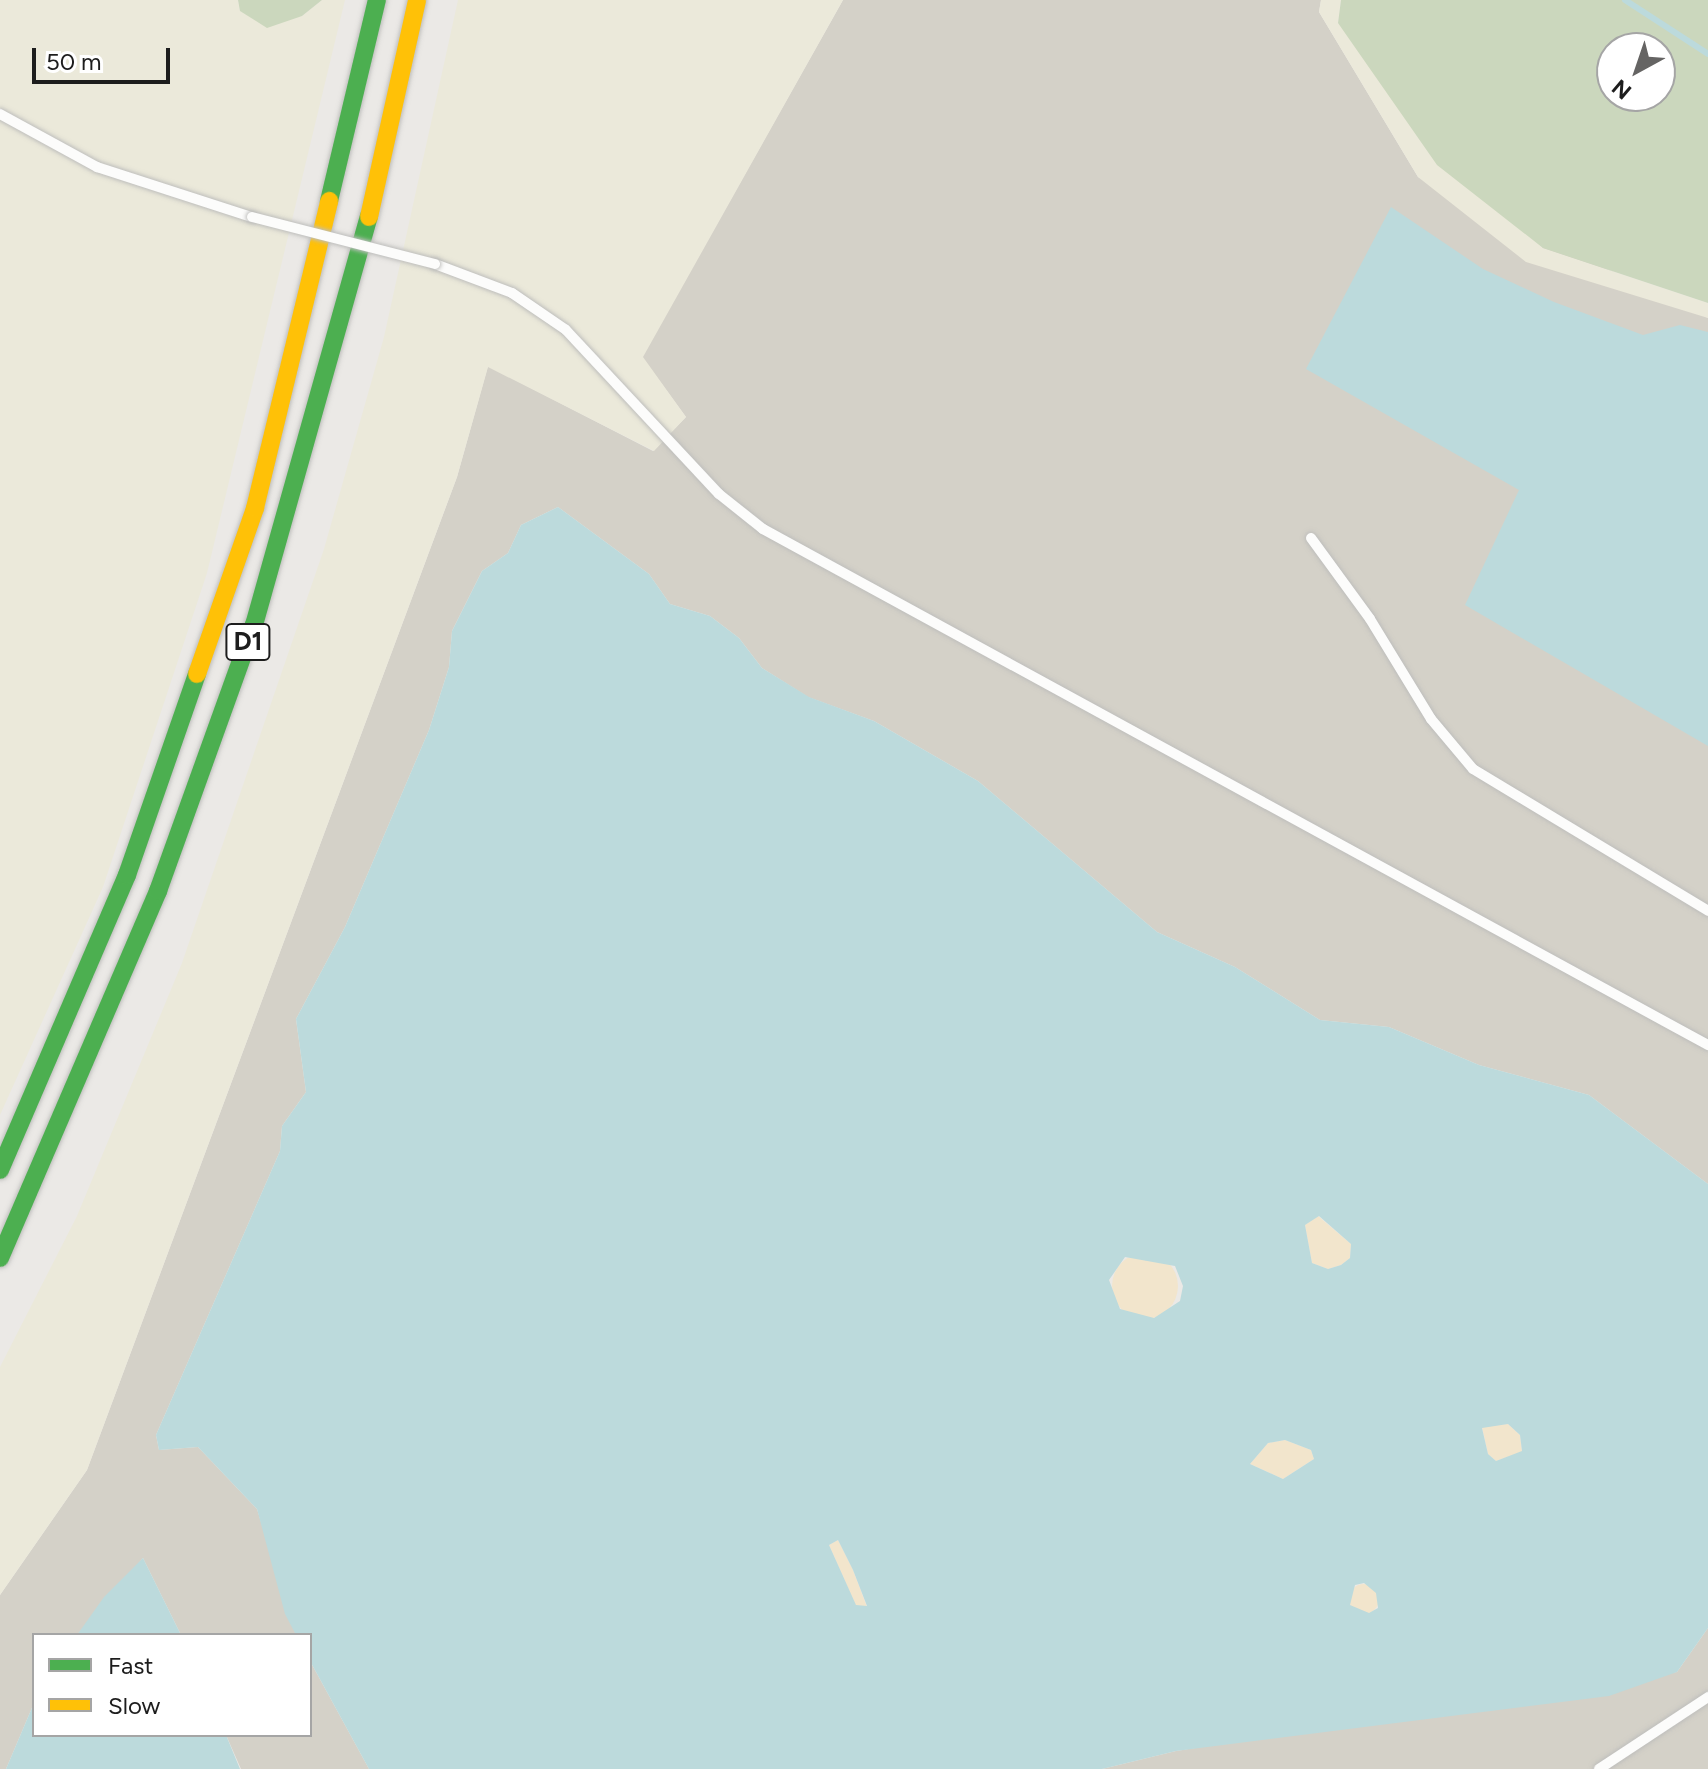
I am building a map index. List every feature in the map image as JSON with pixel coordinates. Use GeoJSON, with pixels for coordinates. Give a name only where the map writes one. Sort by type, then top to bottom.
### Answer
{"type":"FeatureCollection","features":[{"type":"Feature","properties":{"kind":"highway","name":"D1"},"geometry":{"type":"LineString","coordinates":[[0,1170],[127,875],[255,508],[377,0]]}},
{"type":"Feature","properties":{"kind":"highway","name":"D1"},"geometry":{"type":"LineString","coordinates":[[0,1258],[147,917],[254,625],[383,166],[417,0]]}},
{"type":"Feature","properties":{"kind":"lane"},"geometry":{"type":"LineString","coordinates":[[0,114],[97,167],[252,217],[435,264],[512,293],[566,330],[719,494],[763,529],[1708,1045]]}},
{"type":"Feature","properties":{"kind":"lane"},"geometry":{"type":"LineString","coordinates":[[1311,538],[1370,619],[1431,719],[1473,769],[1708,911]]}},
{"type":"Feature","properties":{"kind":"lane"},"geometry":{"type":"LineString","coordinates":[[1599,1769],[1708,1697]]}},
{"type":"Feature","properties":{"kind":"shaded area"},"geometry":{"type":"Polygon","coordinates":[[[0,0],[238,0],[240,11],[302,16],[322,0],[345,0],[207,573],[103,887],[0,1115],[0,0]]]}},
{"type":"Feature","properties":{"kind":"shaded area"},"geometry":{"type":"Polygon","coordinates":[[[458,0],[843,0],[643,357],[686,417],[654,451],[488,367],[457,477],[87,1470],[0,1595],[0,1367],[77,1216],[182,963],[324,549],[384,337],[458,0]]]}},
{"type":"Feature","properties":{"kind":"shaded area"},"geometry":{"type":"Polygon","coordinates":[[[843,0],[1321,0],[1319,12],[1418,177],[1708,318],[1708,1184],[1589,1095],[1479,1065],[1389,1027],[1320,1020],[1235,967],[1157,932],[978,781],[874,721],[808,697],[762,668],[739,638],[710,616],[670,604],[649,574],[558,507],[521,525],[508,553],[482,571],[452,631],[449,667],[429,730],[345,927],[296,1019],[306,1092],[282,1126],[280,1151],[156,1435],[159,1450],[198,1447],[257,1509],[295,1633],[180,1633],[143,1558],[79,1633],[32,1633],[32,1708],[6,1769],[0,1769],[0,1595],[87,1470],[457,477],[488,366],[653,451],[686,417],[642,357],[843,0]]]}},
{"type":"Feature","properties":{"kind":"shaded area"},"geometry":{"type":"Polygon","coordinates":[[[1321,0],[1341,0],[1338,23],[1543,248],[1708,303],[1708,318],[1526,262],[1418,177],[1319,12],[1321,0]]]}},
{"type":"Feature","properties":{"kind":"shaded area"},"geometry":{"type":"Polygon","coordinates":[[[1708,1628],[1708,1769],[1102,1769],[1176,1751],[1677,1672],[1708,1628]]]}},
{"type":"Feature","properties":{"kind":"shaded area"},"geometry":{"type":"Polygon","coordinates":[[[312,1665],[369,1769],[241,1769],[227,1737],[312,1737],[312,1665]]]}},
{"type":"Feature","properties":{"kind":"green space"},"geometry":{"type":"Polygon","coordinates":[[[238,0],[322,0],[302,16],[267,28],[240,11],[238,0]]]}},
{"type":"Feature","properties":{"kind":"green space"},"geometry":{"type":"Polygon","coordinates":[[[1341,0],[1708,0],[1708,303],[1543,248],[1437,165],[1338,23],[1341,0]]]}},
{"type":"Feature","properties":{"kind":"sand"},"geometry":{"type":"Polygon","coordinates":[[[1318,1216],[1351,1244],[1350,1258],[1341,1265],[1328,1269],[1312,1263],[1305,1225],[1318,1216]]]}},
{"type":"Feature","properties":{"kind":"sand"},"geometry":{"type":"Polygon","coordinates":[[[1138,1253],[1152,1253],[1164,1258],[1173,1267],[1178,1286],[1176,1299],[1169,1310],[1152,1319],[1138,1319],[1126,1314],[1117,1305],[1112,1293],[1112,1279],[1117,1267],[1126,1258],[1138,1253]]]}},
{"type":"Feature","properties":{"kind":"sand"},"geometry":{"type":"Polygon","coordinates":[[[1508,1424],[1520,1435],[1522,1452],[1496,1461],[1488,1454],[1482,1427],[1508,1424]]]}},
{"type":"Feature","properties":{"kind":"sand"},"geometry":{"type":"Polygon","coordinates":[[[1285,1440],[1311,1450],[1314,1459],[1283,1479],[1250,1464],[1268,1443],[1285,1440]]]}},
{"type":"Feature","properties":{"kind":"sand"},"geometry":{"type":"Polygon","coordinates":[[[838,1540],[867,1607],[856,1606],[829,1545],[838,1540]]]}},
{"type":"Feature","properties":{"kind":"sand"},"geometry":{"type":"Polygon","coordinates":[[[1364,1584],[1374,1589],[1379,1599],[1374,1609],[1364,1614],[1354,1609],[1349,1599],[1354,1589],[1364,1584]]]}},
{"type":"Feature","properties":{"kind":"water"},"geometry":{"type":"Polygon","coordinates":[[[1391,207],[1483,269],[1554,302],[1643,335],[1680,325],[1708,332],[1708,746],[1465,605],[1519,490],[1306,369],[1391,207]]]}},
{"type":"Feature","properties":{"kind":"water"},"geometry":{"type":"Polygon","coordinates":[[[558,507],[649,574],[670,604],[710,616],[739,638],[762,668],[809,697],[874,721],[978,781],[1157,932],[1235,967],[1320,1020],[1389,1027],[1479,1065],[1589,1095],[1708,1184],[1708,1628],[1677,1672],[1609,1696],[1176,1751],[1102,1769],[369,1769],[312,1665],[312,1633],[295,1633],[285,1614],[257,1509],[198,1447],[159,1450],[156,1435],[280,1151],[282,1126],[306,1092],[296,1019],[345,927],[429,730],[449,667],[452,631],[482,571],[508,553],[521,525],[558,507]],[[1319,1216],[1305,1225],[1312,1263],[1328,1269],[1350,1258],[1351,1244],[1319,1216]],[[1125,1257],[1109,1280],[1120,1309],[1154,1318],[1180,1301],[1183,1286],[1175,1266],[1125,1257]],[[1508,1424],[1482,1428],[1488,1454],[1496,1461],[1522,1451],[1520,1435],[1508,1424]],[[1285,1440],[1268,1443],[1250,1464],[1283,1479],[1314,1459],[1311,1450],[1285,1440]],[[838,1540],[829,1545],[856,1605],[867,1606],[838,1540]],[[1364,1583],[1355,1585],[1350,1605],[1369,1613],[1378,1608],[1376,1593],[1364,1583]]]}},
{"type":"Feature","properties":{"kind":"water"},"geometry":{"type":"Polygon","coordinates":[[[143,1558],[180,1633],[78,1633],[104,1597],[143,1558]]]}},
{"type":"Feature","properties":{"kind":"water"},"geometry":{"type":"Polygon","coordinates":[[[32,1708],[32,1737],[227,1737],[240,1769],[6,1769],[32,1708]]]}},
{"type":"Feature","properties":{"kind":"waterway"},"geometry":{"type":"LineString","coordinates":[[1625,0],[1708,54]]}},
{"type":"Feature","properties":{"kind":"traffic: fast"},"geometry":{"type":"LineString","coordinates":[[329,201],[377,0]]}},
{"type":"Feature","properties":{"kind":"traffic: fast"},"geometry":{"type":"LineString","coordinates":[[0,1258],[158,891],[254,625],[369,217]]}},
{"type":"Feature","properties":{"kind":"traffic: fast"},"geometry":{"type":"LineString","coordinates":[[0,1170],[127,875],[197,674]]}},
{"type":"Feature","properties":{"kind":"traffic: slow"},"geometry":{"type":"LineString","coordinates":[[369,217],[417,0]]}},
{"type":"Feature","properties":{"kind":"traffic: slow"},"geometry":{"type":"LineString","coordinates":[[197,674],[255,508],[329,201]]}}]}
